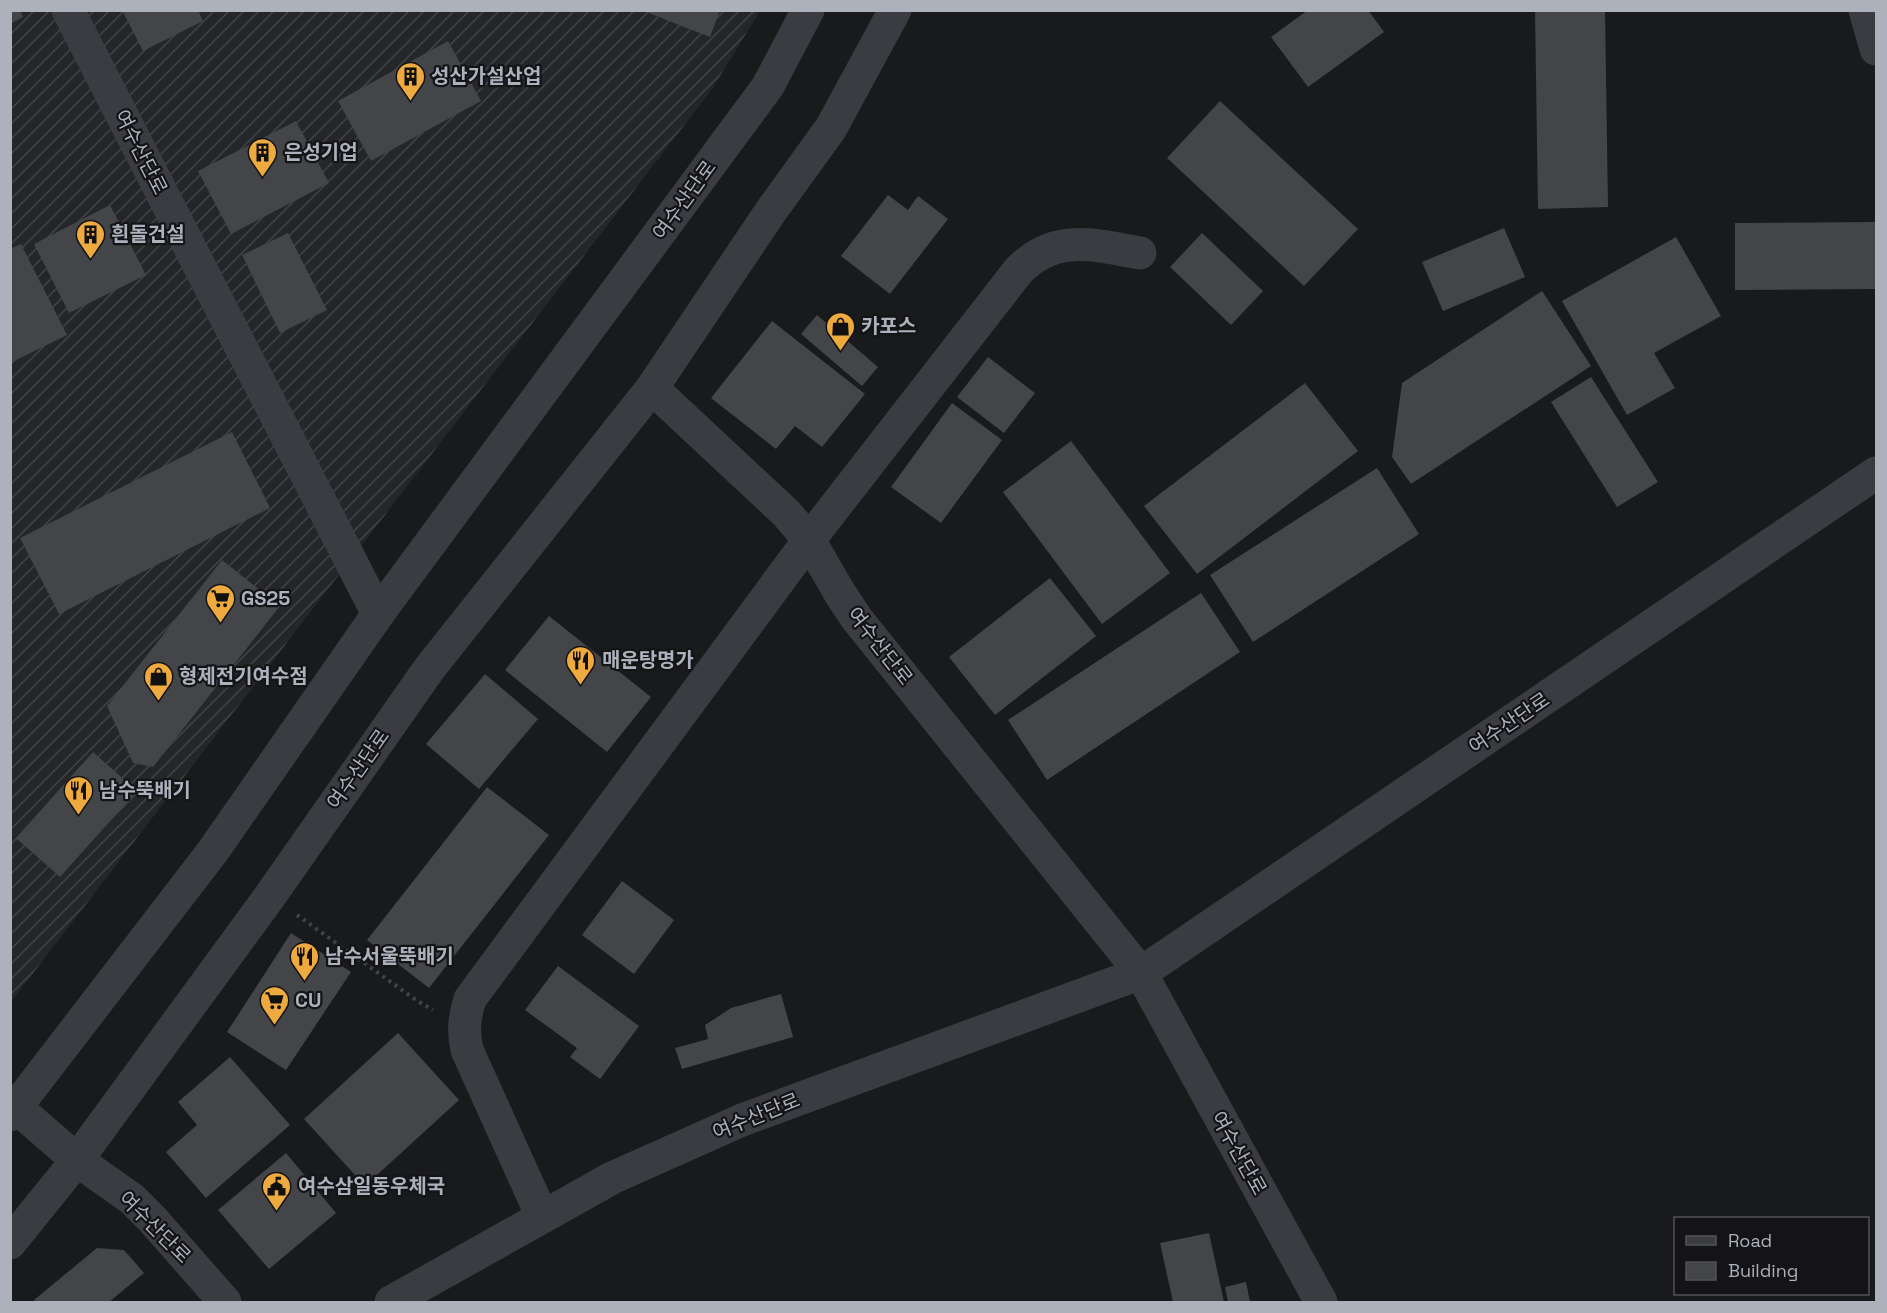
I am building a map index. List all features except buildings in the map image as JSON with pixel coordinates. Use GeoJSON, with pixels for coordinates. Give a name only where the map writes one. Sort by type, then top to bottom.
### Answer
{"type":"FeatureCollection","features":[{"type":"Feature","properties":{"kind":"street","name":"여수산단로"},"geometry":{"type":"LineString","coordinates":[[68,10],[378,614]]}},
{"type":"Feature","properties":{"kind":"street","name":"여수산단로"},"geometry":{"type":"LineString","coordinates":[[225,1302],[132,1199],[77,1160],[12,1108],[213,851],[378,614],[768,86],[807,10]]}},
{"type":"Feature","properties":{"kind":"street","name":"여수산단로"},"geometry":{"type":"LineString","coordinates":[[10,1243],[77,1160],[270,896],[429,669],[652,388],[771,211],[831,128],[895,10]]}},
{"type":"Feature","properties":{"kind":"street"},"geometry":{"type":"LineString","coordinates":[[1865,10],[1876,49]]}},
{"type":"Feature","properties":{"kind":"street"},"geometry":{"type":"LineString","coordinates":[[542,1216],[467,1050],[463,1033],[470,999],[809,540],[1018,270],[1045,250],[1077,244],[1140,253]]}},
{"type":"Feature","properties":{"kind":"street","name":"여수산단로"},"geometry":{"type":"LineString","coordinates":[[652,388],[786,513],[809,540],[857,619],[1141,973],[1321,1302]]}},
{"type":"Feature","properties":{"kind":"street","name":"여수산단로"},"geometry":{"type":"LineString","coordinates":[[391,1302],[612,1178],[742,1120],[1141,973],[1876,473]]}},
{"type":"Feature","properties":{"kind":"path"},"geometry":{"type":"LineString","coordinates":[[270,896],[416,1000],[465,1022]]}},
{"type":"Feature","properties":{"kind":"shaded area"},"geometry":{"type":"Polygon","coordinates":[[[11,11],[760,11],[712,89],[11,1002],[11,11]]]}},
{"type":"Feature","properties":{"kind":"place","name":"성산가설산업"},"geometry":{"type":"Point","coordinates":[410,102]}},
{"type":"Feature","properties":{"kind":"place","name":"은성기업"},"geometry":{"type":"Point","coordinates":[263,178]}},
{"type":"Feature","properties":{"kind":"place","name":"흰돌건설"},"geometry":{"type":"Point","coordinates":[90,260]}},
{"type":"Feature","properties":{"kind":"place","name":"카포스"},"geometry":{"type":"Point","coordinates":[840,352]}},
{"type":"Feature","properties":{"kind":"place","name":"GS25"},"geometry":{"type":"Point","coordinates":[220,624]}},
{"type":"Feature","properties":{"kind":"place","name":"매운탕명가"},"geometry":{"type":"Point","coordinates":[581,686]}},
{"type":"Feature","properties":{"kind":"place","name":"형제전기여수점"},"geometry":{"type":"Point","coordinates":[158,702]}},
{"type":"Feature","properties":{"kind":"place","name":"남수뚝배기"},"geometry":{"type":"Point","coordinates":[78,816]}},
{"type":"Feature","properties":{"kind":"place","name":"남수서울뚝배기"},"geometry":{"type":"Point","coordinates":[304,982]}},
{"type":"Feature","properties":{"kind":"place","name":"CU"},"geometry":{"type":"Point","coordinates":[274,1026]}},
{"type":"Feature","properties":{"kind":"place","name":"여수삼일동우체국"},"geometry":{"type":"Point","coordinates":[277,1212]}}]}
